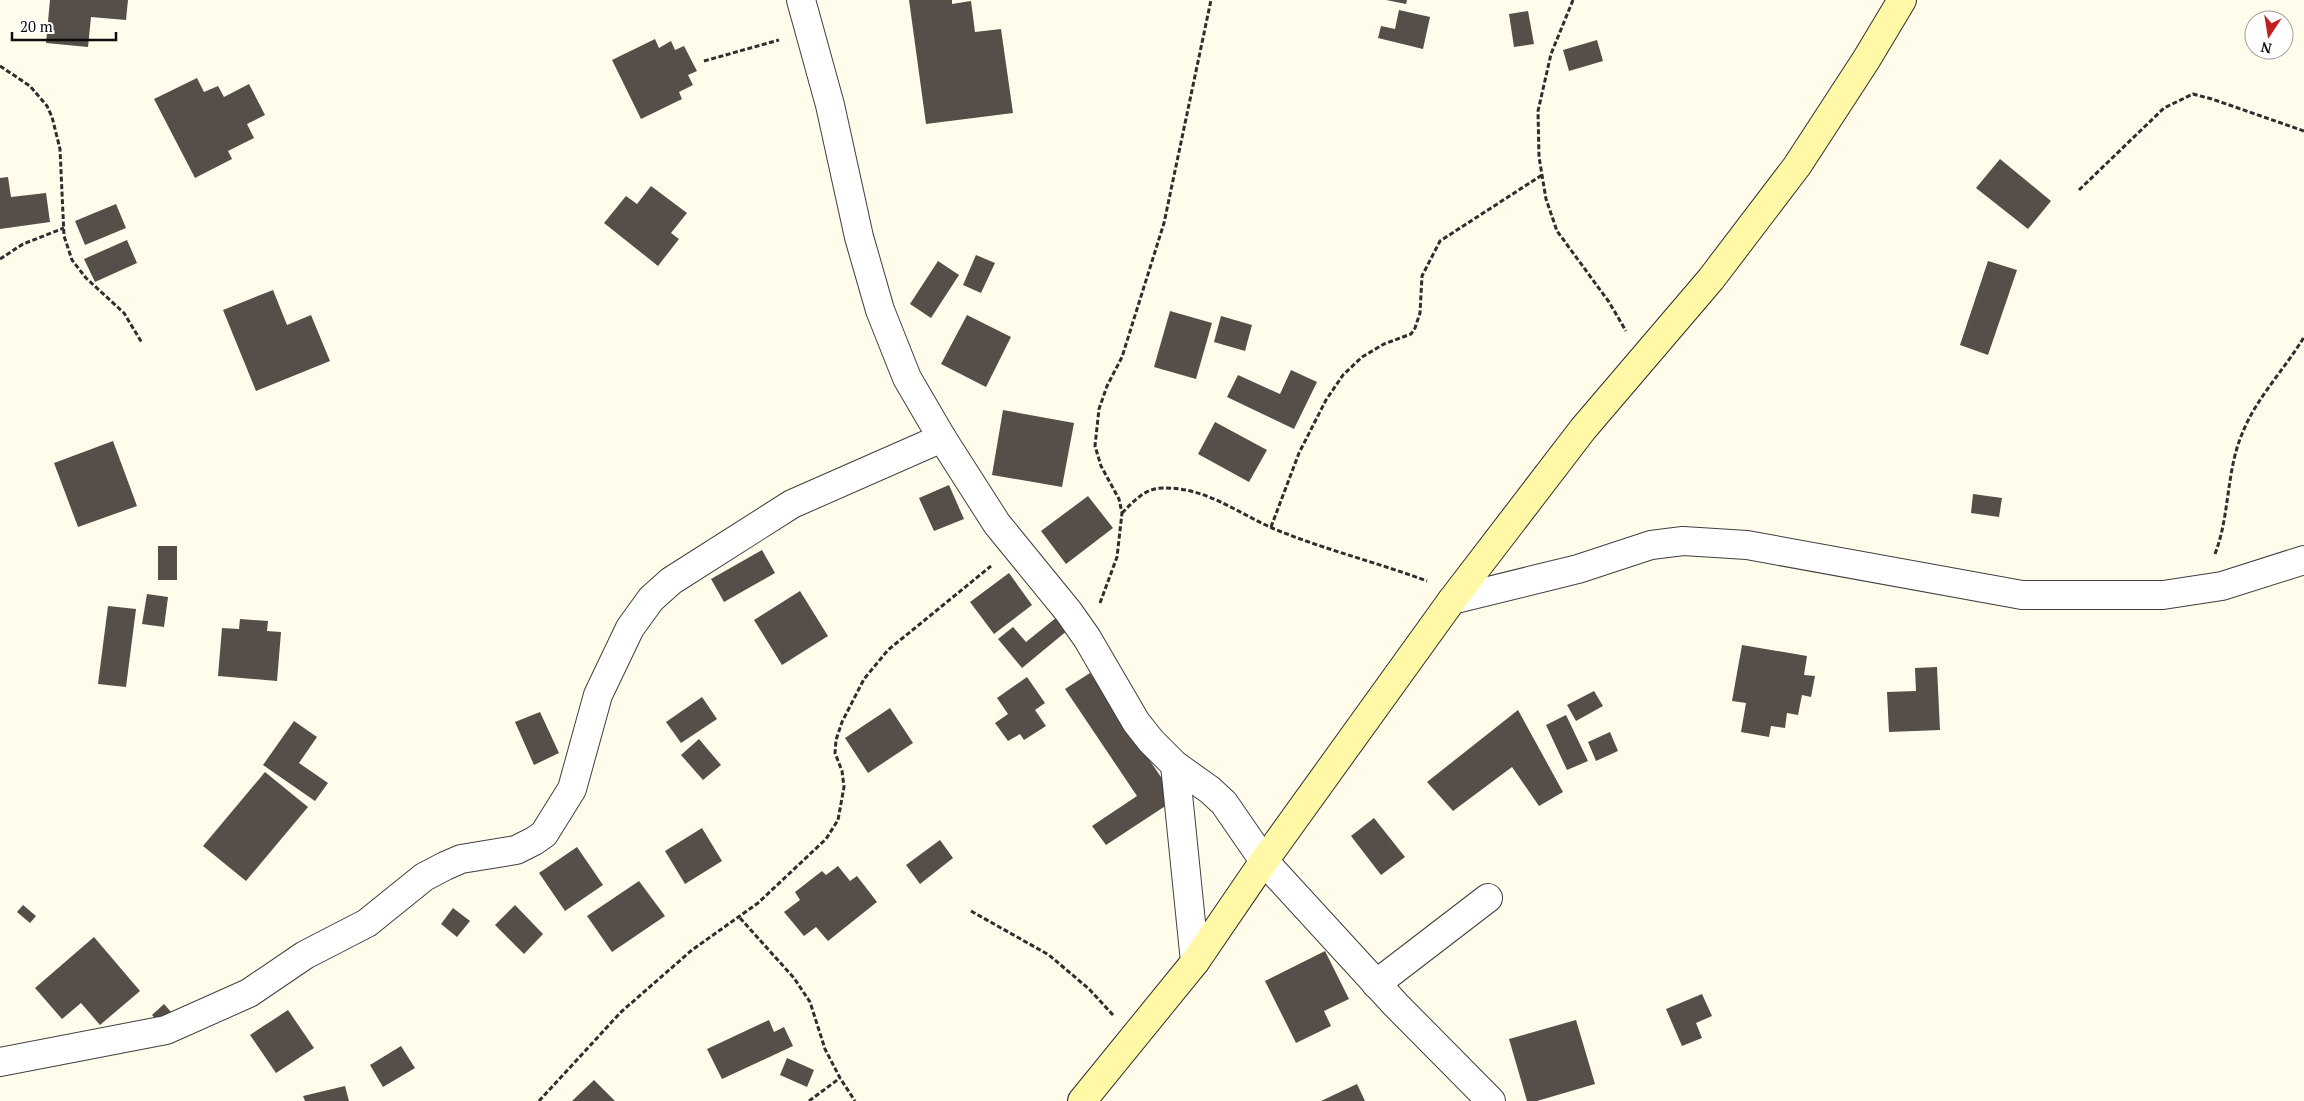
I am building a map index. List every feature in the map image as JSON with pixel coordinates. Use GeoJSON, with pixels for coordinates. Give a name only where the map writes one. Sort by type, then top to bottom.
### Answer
{"type":"FeatureCollection","features":[{"type":"Feature","properties":{"kind":"main road"},"geometry":{"type":"LineString","coordinates":[[1082,1101],[1194,962],[1264,861],[1455,596],[1584,429],[1711,280],[1797,166],[1866,60],[1902,0]]}},
{"type":"Feature","properties":{"kind":"street"},"geometry":{"type":"LineString","coordinates":[[801,0],[830,105],[858,237],[880,310],[907,378],[942,438],[1014,547],[1068,611],[1087,638],[1136,722],[1151,741],[1175,765],[1210,790],[1224,804],[1264,861],[1376,984],[1491,1101]]}},
{"type":"Feature","properties":{"kind":"street"},"geometry":{"type":"LineString","coordinates":[[0,1062],[166,1030],[249,993],[305,955],[367,923],[424,877],[445,866],[461,859],[516,850],[534,841],[544,834],[572,789],[598,695],[630,628],[651,599],[671,580],[792,504],[942,438]]}},
{"type":"Feature","properties":{"kind":"street"},"geometry":{"type":"LineString","coordinates":[[1455,596],[1552,577],[1650,545],[1683,541],[1746,545],[2022,596],[2163,595],[2222,586],[2304,560]]}},
{"type":"Feature","properties":{"kind":"street"},"geometry":{"type":"LineString","coordinates":[[1175,765],[1194,962]]}},
{"type":"Feature","properties":{"kind":"street"},"geometry":{"type":"LineString","coordinates":[[1376,984],[1488,898]]}},
{"type":"Feature","properties":{"kind":"path"},"geometry":{"type":"LineString","coordinates":[[1087,638],[1117,558],[1122,513],[1119,499],[1101,466],[1095,446],[1100,409],[1107,386],[1122,357],[1164,224],[1211,0]]}},
{"type":"Feature","properties":{"kind":"path"},"geometry":{"type":"LineString","coordinates":[[1573,0],[1551,54],[1538,111],[1539,157],[1546,198],[1557,231],[1609,302],[1643,359]]}},
{"type":"Feature","properties":{"kind":"path"},"geometry":{"type":"LineString","coordinates":[[704,61],[760,46],[808,30]]}},
{"type":"Feature","properties":{"kind":"path"},"geometry":{"type":"LineString","coordinates":[[0,66],[30,86],[47,106],[52,117],[60,149],[66,248],[75,267],[120,309],[142,343]]}},
{"type":"Feature","properties":{"kind":"path"},"geometry":{"type":"LineString","coordinates":[[2079,190],[2164,108],[2193,94],[2304,131]]}},
{"type":"Feature","properties":{"kind":"path"},"geometry":{"type":"LineString","coordinates":[[1271,527],[1298,454],[1326,400],[1343,375],[1362,357],[1384,344],[1411,334],[1415,328],[1420,313],[1422,276],[1440,241],[1542,175]]}},
{"type":"Feature","properties":{"kind":"path"},"geometry":{"type":"LineString","coordinates":[[0,259],[23,244],[64,228]]}},
{"type":"Feature","properties":{"kind":"path"},"geometry":{"type":"LineString","coordinates":[[2198,590],[2216,551],[2225,520],[2230,474],[2242,434],[2256,408],[2304,336]]}},
{"type":"Feature","properties":{"kind":"path"},"geometry":{"type":"LineString","coordinates":[[1122,513],[1141,494],[1161,488],[1188,490],[1220,500],[1271,527],[1310,542],[1384,565],[1455,596]]}},
{"type":"Feature","properties":{"kind":"path"},"geometry":{"type":"LineString","coordinates":[[539,1101],[620,1012],[692,950],[739,918],[826,839],[838,820],[844,787],[842,771],[835,753],[836,740],[842,722],[864,679],[888,650],[1014,547]]}},
{"type":"Feature","properties":{"kind":"path"},"geometry":{"type":"LineString","coordinates":[[971,911],[1049,955],[1089,989],[1134,1038]]}},
{"type":"Feature","properties":{"kind":"path"},"geometry":{"type":"LineString","coordinates":[[739,918],[794,978],[810,1002],[825,1048],[840,1078],[855,1101]]}},
{"type":"Feature","properties":{"kind":"path"},"geometry":{"type":"LineString","coordinates":[[809,1101],[840,1078]]}},
{"type":"Feature","properties":{"kind":"building"},"geometry":{"type":"Polygon","coordinates":[[[50,0],[128,0],[126,20],[91,17],[88,47],[46,43],[50,0]]]}},
{"type":"Feature","properties":{"kind":"building"},"geometry":{"type":"Polygon","coordinates":[[[909,0],[952,0],[952,4],[971,1],[975,32],[1001,29],[1013,113],[926,124],[909,0]]]}},
{"type":"Feature","properties":{"kind":"building"},"geometry":{"type":"Polygon","coordinates":[[[1386,0],[1407,0],[1406,4],[1386,0]]]}},
{"type":"Feature","properties":{"kind":"building"},"geometry":{"type":"Polygon","coordinates":[[[1399,10],[1430,17],[1423,49],[1378,38],[1381,26],[1395,29],[1399,10]]]}},
{"type":"Feature","properties":{"kind":"building"},"geometry":{"type":"Polygon","coordinates":[[[1528,11],[1534,44],[1514,47],[1509,14],[1528,11]]]}},
{"type":"Feature","properties":{"kind":"building"},"geometry":{"type":"Polygon","coordinates":[[[655,39],[659,48],[671,41],[675,50],[684,46],[697,71],[688,75],[693,85],[679,92],[682,99],[641,119],[612,60],[655,39]]]}},
{"type":"Feature","properties":{"kind":"building"},"geometry":{"type":"Polygon","coordinates":[[[1597,40],[1603,61],[1569,71],[1563,50],[1597,40]]]}},
{"type":"Feature","properties":{"kind":"building"},"geometry":{"type":"Polygon","coordinates":[[[197,78],[204,92],[218,86],[224,97],[249,84],[265,115],[247,124],[254,138],[228,151],[232,159],[195,178],[154,99],[197,78]]]}},
{"type":"Feature","properties":{"kind":"building"},"geometry":{"type":"Polygon","coordinates":[[[2000,159],[2051,201],[2028,229],[1976,188],[2000,159]]]}},
{"type":"Feature","properties":{"kind":"building"},"geometry":{"type":"Polygon","coordinates":[[[8,177],[11,197],[46,193],[50,222],[0,229],[0,178],[8,177]]]}},
{"type":"Feature","properties":{"kind":"building"},"geometry":{"type":"Polygon","coordinates":[[[651,186],[687,213],[671,233],[679,239],[658,266],[604,223],[626,196],[637,204],[651,186]]]}},
{"type":"Feature","properties":{"kind":"building"},"geometry":{"type":"Polygon","coordinates":[[[116,204],[126,228],[85,245],[75,221],[116,204]]]}},
{"type":"Feature","properties":{"kind":"building"},"geometry":{"type":"Polygon","coordinates":[[[127,240],[137,263],[95,282],[84,259],[127,240]]]}},
{"type":"Feature","properties":{"kind":"building"},"geometry":{"type":"Polygon","coordinates":[[[976,255],[995,263],[981,293],[963,285],[976,255]]]}},
{"type":"Feature","properties":{"kind":"building"},"geometry":{"type":"Polygon","coordinates":[[[938,261],[959,275],[931,318],[910,304],[938,261]]]}},
{"type":"Feature","properties":{"kind":"building"},"geometry":{"type":"Polygon","coordinates":[[[1988,261],[2017,270],[1988,355],[1960,345],[1988,261]]]}},
{"type":"Feature","properties":{"kind":"building"},"geometry":{"type":"Polygon","coordinates":[[[273,290],[287,325],[311,315],[330,361],[256,391],[223,310],[273,290]]]}},
{"type":"Feature","properties":{"kind":"building"},"geometry":{"type":"Polygon","coordinates":[[[1170,311],[1212,323],[1196,379],[1154,367],[1170,311]]]}},
{"type":"Feature","properties":{"kind":"building"},"geometry":{"type":"Polygon","coordinates":[[[967,315],[1011,337],[986,387],[941,364],[967,315]]]}},
{"type":"Feature","properties":{"kind":"building"},"geometry":{"type":"Polygon","coordinates":[[[1221,316],[1252,325],[1245,351],[1214,342],[1221,316]]]}},
{"type":"Feature","properties":{"kind":"building"},"geometry":{"type":"Polygon","coordinates":[[[1291,370],[1317,382],[1294,429],[1227,397],[1238,375],[1280,394],[1291,370]]]}},
{"type":"Feature","properties":{"kind":"building"},"geometry":{"type":"Polygon","coordinates":[[[1003,410],[1074,423],[1062,487],[992,475],[1003,410]]]}},
{"type":"Feature","properties":{"kind":"building"},"geometry":{"type":"Polygon","coordinates":[[[1215,422],[1267,450],[1249,482],[1198,454],[1215,422]]]}},
{"type":"Feature","properties":{"kind":"building"},"geometry":{"type":"Polygon","coordinates":[[[113,441],[137,506],[78,527],[54,463],[113,441]]]}},
{"type":"Feature","properties":{"kind":"building"},"geometry":{"type":"Polygon","coordinates":[[[949,485],[964,519],[934,531],[919,498],[949,485]]]}},
{"type":"Feature","properties":{"kind":"building"},"geometry":{"type":"Polygon","coordinates":[[[1973,494],[2002,498],[1999,517],[1971,513],[1973,494]]]}},
{"type":"Feature","properties":{"kind":"building"},"geometry":{"type":"Polygon","coordinates":[[[1088,496],[1113,528],[1066,564],[1041,531],[1088,496]]]}},
{"type":"Feature","properties":{"kind":"building"},"geometry":{"type":"Polygon","coordinates":[[[158,546],[177,546],[177,580],[158,580],[158,546]]]}},
{"type":"Feature","properties":{"kind":"building"},"geometry":{"type":"Polygon","coordinates":[[[762,550],[775,573],[724,602],[711,579],[762,550]]]}},
{"type":"Feature","properties":{"kind":"building"},"geometry":{"type":"Polygon","coordinates":[[[1009,573],[1032,605],[994,634],[970,602],[1009,573]]]}},
{"type":"Feature","properties":{"kind":"building"},"geometry":{"type":"Polygon","coordinates":[[[800,591],[828,636],[782,665],[754,620],[800,591]]]}},
{"type":"Feature","properties":{"kind":"building"},"geometry":{"type":"Polygon","coordinates":[[[147,594],[168,597],[164,627],[142,624],[147,594]]]}},
{"type":"Feature","properties":{"kind":"building"},"geometry":{"type":"Polygon","coordinates":[[[108,606],[136,609],[126,687],[98,684],[108,606]]]}},
{"type":"Feature","properties":{"kind":"building"},"geometry":{"type":"Polygon","coordinates":[[[1057,617],[1068,630],[1022,668],[998,639],[1013,627],[1026,642],[1057,617]]]}},
{"type":"Feature","properties":{"kind":"building"},"geometry":{"type":"Polygon","coordinates":[[[240,619],[268,621],[267,631],[281,632],[277,681],[218,676],[222,628],[239,629],[240,619]]]}},
{"type":"Feature","properties":{"kind":"building"},"geometry":{"type":"Polygon","coordinates":[[[1742,645],[1807,656],[1804,675],[1815,676],[1811,697],[1802,695],[1798,715],[1787,713],[1785,728],[1771,726],[1769,737],[1741,732],[1746,703],[1732,701],[1742,645]]]}},
{"type":"Feature","properties":{"kind":"building"},"geometry":{"type":"Polygon","coordinates":[[[1937,667],[1940,730],[1889,732],[1887,692],[1916,691],[1915,668],[1937,667]]]}},
{"type":"Feature","properties":{"kind":"building"},"geometry":{"type":"Polygon","coordinates":[[[1090,673],[1176,799],[1106,845],[1092,826],[1137,796],[1065,689],[1090,673]]]}},
{"type":"Feature","properties":{"kind":"building"},"geometry":{"type":"Polygon","coordinates":[[[1027,677],[1045,703],[1035,710],[1046,726],[1024,740],[1020,734],[1008,741],[995,723],[1008,714],[997,698],[1027,677]]]}},
{"type":"Feature","properties":{"kind":"building"},"geometry":{"type":"Polygon","coordinates":[[[1594,691],[1603,706],[1576,721],[1567,705],[1594,691]]]}},
{"type":"Feature","properties":{"kind":"building"},"geometry":{"type":"Polygon","coordinates":[[[702,697],[717,719],[681,743],[666,722],[702,697]]]}},
{"type":"Feature","properties":{"kind":"building"},"geometry":{"type":"Polygon","coordinates":[[[890,708],[913,743],[868,773],[845,738],[890,708]]]}},
{"type":"Feature","properties":{"kind":"building"},"geometry":{"type":"Polygon","coordinates":[[[1518,710],[1563,792],[1539,806],[1512,767],[1453,811],[1427,782],[1518,710]]]}},
{"type":"Feature","properties":{"kind":"building"},"geometry":{"type":"Polygon","coordinates":[[[540,712],[559,753],[534,765],[515,722],[540,712]]]}},
{"type":"Feature","properties":{"kind":"building"},"geometry":{"type":"Polygon","coordinates":[[[1566,715],[1588,761],[1567,770],[1546,725],[1566,715]]]}},
{"type":"Feature","properties":{"kind":"building"},"geometry":{"type":"Polygon","coordinates":[[[294,721],[317,737],[299,763],[328,783],[315,801],[263,765],[294,721]]]}},
{"type":"Feature","properties":{"kind":"building"},"geometry":{"type":"Polygon","coordinates":[[[1610,732],[1618,751],[1596,761],[1588,742],[1610,732]]]}},
{"type":"Feature","properties":{"kind":"building"},"geometry":{"type":"Polygon","coordinates":[[[699,739],[721,765],[703,780],[681,755],[699,739]]]}},
{"type":"Feature","properties":{"kind":"building"},"geometry":{"type":"Polygon","coordinates":[[[265,772],[308,807],[246,881],[203,846],[265,772]]]}},
{"type":"Feature","properties":{"kind":"building"},"geometry":{"type":"Polygon","coordinates":[[[1374,818],[1405,857],[1381,875],[1351,836],[1374,818]]]}},
{"type":"Feature","properties":{"kind":"building"},"geometry":{"type":"Polygon","coordinates":[[[702,828],[722,861],[685,884],[665,851],[702,828]]]}},
{"type":"Feature","properties":{"kind":"building"},"geometry":{"type":"Polygon","coordinates":[[[940,840],[953,858],[920,884],[906,865],[940,840]]]}},
{"type":"Feature","properties":{"kind":"building"},"geometry":{"type":"Polygon","coordinates":[[[577,847],[603,885],[565,911],[539,873],[577,847]]]}},
{"type":"Feature","properties":{"kind":"building"},"geometry":{"type":"Polygon","coordinates":[[[838,866],[850,881],[857,876],[877,902],[828,941],[816,927],[804,936],[784,912],[800,900],[795,892],[822,871],[826,875],[838,866]]]}},
{"type":"Feature","properties":{"kind":"building"},"geometry":{"type":"Polygon","coordinates":[[[639,881],[665,916],[612,952],[587,916],[639,881]]]}},
{"type":"Feature","properties":{"kind":"building"},"geometry":{"type":"Polygon","coordinates":[[[23,905],[36,916],[30,923],[17,912],[23,905]]]}},
{"type":"Feature","properties":{"kind":"building"},"geometry":{"type":"Polygon","coordinates":[[[515,905],[543,934],[524,954],[495,925],[515,905]]]}},
{"type":"Feature","properties":{"kind":"building"},"geometry":{"type":"Polygon","coordinates":[[[453,908],[470,921],[457,937],[441,924],[453,908]]]}},
{"type":"Feature","properties":{"kind":"building"},"geometry":{"type":"Polygon","coordinates":[[[94,937],[140,991],[100,1025],[81,1003],[62,1019],[35,988],[94,937]]]}},
{"type":"Feature","properties":{"kind":"building"},"geometry":{"type":"Polygon","coordinates":[[[1325,951],[1349,999],[1324,1011],[1331,1026],[1296,1043],[1265,981],[1325,951]]]}},
{"type":"Feature","properties":{"kind":"building"},"geometry":{"type":"Polygon","coordinates":[[[1702,994],[1712,1016],[1696,1023],[1702,1038],[1682,1046],[1666,1009],[1702,994]]]}},
{"type":"Feature","properties":{"kind":"building"},"geometry":{"type":"Polygon","coordinates":[[[164,1004],[172,1013],[160,1024],[152,1015],[164,1004]]]}},
{"type":"Feature","properties":{"kind":"building"},"geometry":{"type":"Polygon","coordinates":[[[288,1010],[314,1048],[276,1073],[250,1035],[288,1010]]]}},
{"type":"Feature","properties":{"kind":"building"},"geometry":{"type":"Polygon","coordinates":[[[769,1020],[774,1032],[784,1027],[793,1046],[722,1079],[707,1049],[769,1020]]]}},
{"type":"Feature","properties":{"kind":"building"},"geometry":{"type":"Polygon","coordinates":[[[1576,1020],[1595,1084],[1537,1101],[1527,1101],[1509,1039],[1576,1020]]]}},
{"type":"Feature","properties":{"kind":"building"},"geometry":{"type":"Polygon","coordinates":[[[401,1046],[415,1068],[383,1087],[370,1065],[401,1046]]]}},
{"type":"Feature","properties":{"kind":"building"},"geometry":{"type":"Polygon","coordinates":[[[787,1058],[814,1070],[807,1087],[780,1075],[787,1058]]]}},
{"type":"Feature","properties":{"kind":"building"},"geometry":{"type":"Polygon","coordinates":[[[594,1080],[615,1101],[572,1101],[594,1080]]]}},
{"type":"Feature","properties":{"kind":"building"},"geometry":{"type":"Polygon","coordinates":[[[1357,1084],[1365,1101],[1321,1101],[1357,1084]]]}},
{"type":"Feature","properties":{"kind":"building"},"geometry":{"type":"Polygon","coordinates":[[[345,1086],[349,1101],[305,1101],[303,1096],[345,1086]]]}}]}
